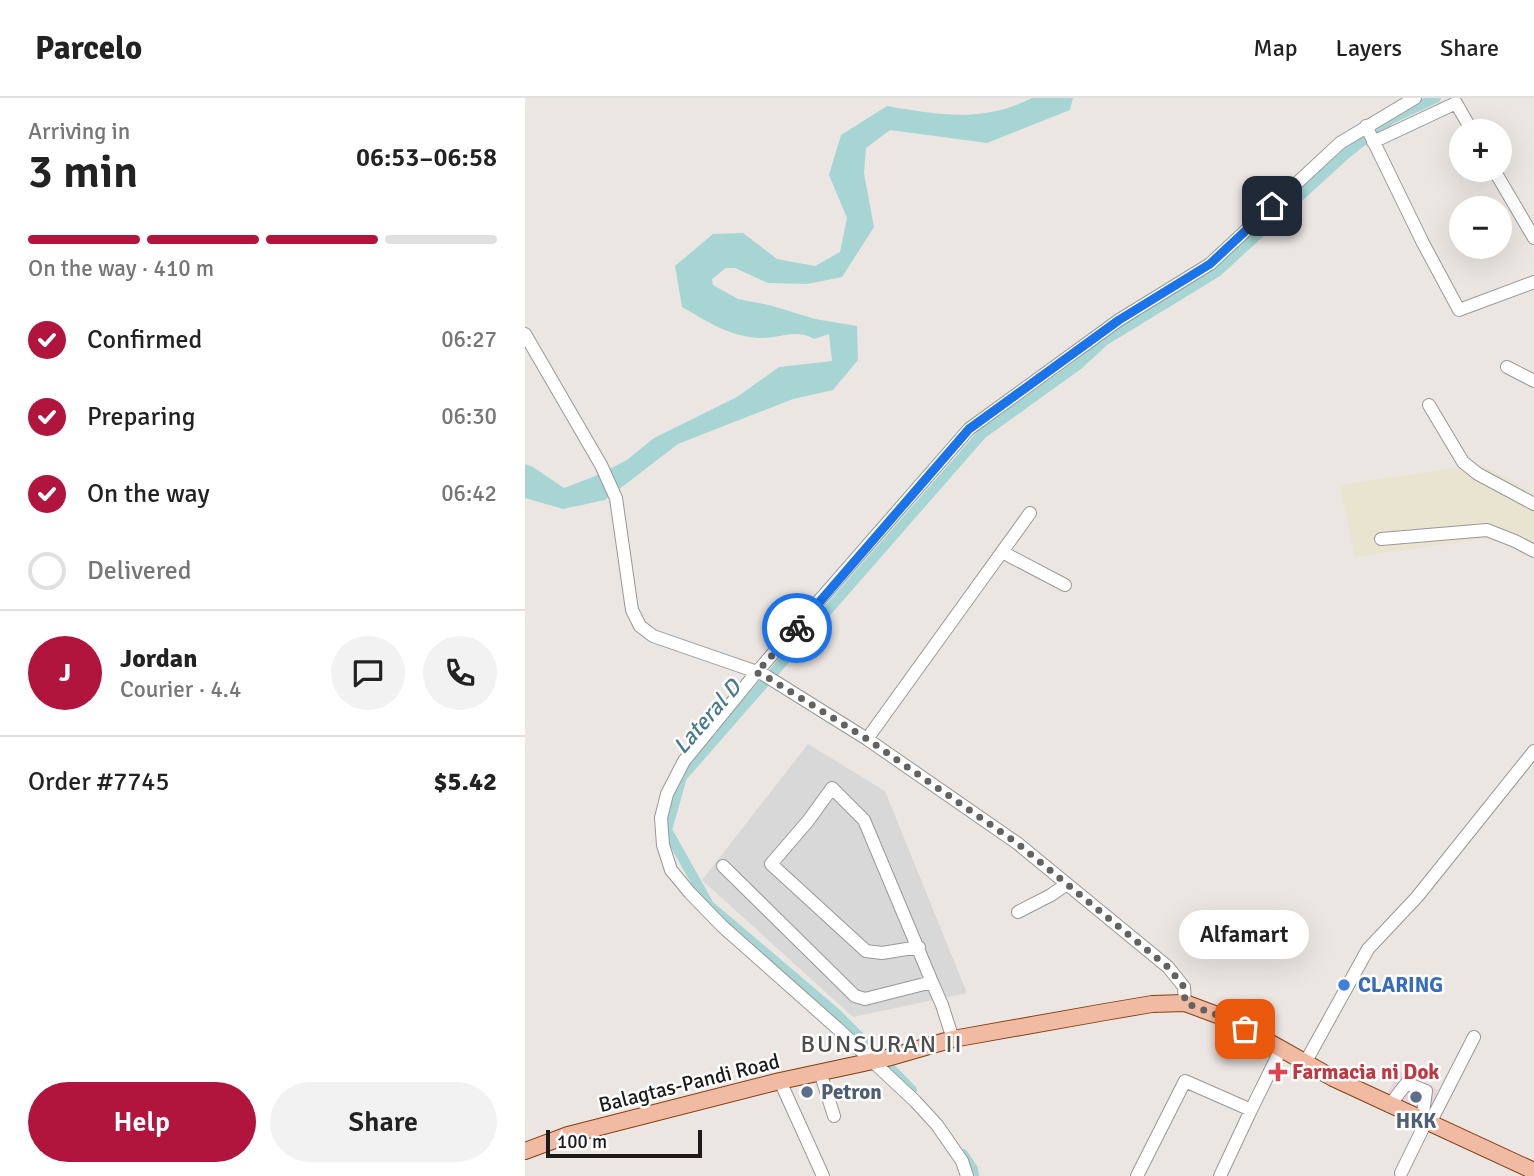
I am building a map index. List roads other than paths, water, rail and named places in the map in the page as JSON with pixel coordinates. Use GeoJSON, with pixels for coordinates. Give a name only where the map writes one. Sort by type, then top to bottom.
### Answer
{"type":"FeatureCollection","features":[{"type":"Feature","properties":{"kind":"main road","name":"Balagtas-Pandi Road"},"geometry":{"type":"LineString","coordinates":[[525,1151],[568,1135],[953,1039],[1117,1010],[1185,1003],[1228,1019],[1305,1063],[1389,1106],[1534,1171]]}},
{"type":"Feature","properties":{"kind":"street"},"geometry":{"type":"LineString","coordinates":[[967,1176],[962,1161],[937,1125],[879,1059],[722,926],[689,893],[671,870],[663,845],[661,818],[667,794],[684,761],[764,676],[969,429],[1119,320],[1210,264],[1339,143],[1415,98]]}},
{"type":"Feature","properties":{"kind":"street"},"geometry":{"type":"LineString","coordinates":[[1373,142],[1456,103],[1465,119]]}},
{"type":"Feature","properties":{"kind":"street"},"geometry":{"type":"LineString","coordinates":[[1366,126],[1459,310],[1534,282]]}},
{"type":"Feature","properties":{"kind":"street"},"geometry":{"type":"LineString","coordinates":[[1501,182],[1534,238]]}},
{"type":"Feature","properties":{"kind":"street"},"geometry":{"type":"LineString","coordinates":[[525,334],[601,465],[616,498],[632,610],[640,626],[653,636],[764,676],[867,739],[1017,843],[1168,967],[1184,987],[1185,1003]]}},
{"type":"Feature","properties":{"kind":"street"},"geometry":{"type":"LineString","coordinates":[[1507,367],[1534,381]]}},
{"type":"Feature","properties":{"kind":"street"},"geometry":{"type":"LineString","coordinates":[[1429,405],[1463,462],[1478,474],[1534,505]]}},
{"type":"Feature","properties":{"kind":"street"},"geometry":{"type":"LineString","coordinates":[[867,739],[1030,513]]}},
{"type":"Feature","properties":{"kind":"street"},"geometry":{"type":"LineString","coordinates":[[1381,539],[1487,530],[1534,551]]}},
{"type":"Feature","properties":{"kind":"street"},"geometry":{"type":"LineString","coordinates":[[1002,552],[1065,584]]}},
{"type":"Feature","properties":{"kind":"street"},"geometry":{"type":"LineString","coordinates":[[1305,1063],[1368,949],[1417,897],[1531,759]]}},
{"type":"Feature","properties":{"kind":"street"},"geometry":{"type":"LineString","coordinates":[[919,947],[882,953],[866,951],[771,864],[832,788],[864,820],[919,947],[953,1039]]}},
{"type":"Feature","properties":{"kind":"street"},"geometry":{"type":"LineString","coordinates":[[723,866],[855,996],[865,999],[932,982]]}},
{"type":"Feature","properties":{"kind":"street"},"geometry":{"type":"LineString","coordinates":[[1018,912],[1067,884]]}},
{"type":"Feature","properties":{"kind":"street"},"geometry":{"type":"LineString","coordinates":[[1401,1173],[1474,1037]]}},
{"type":"Feature","properties":{"kind":"street"},"geometry":{"type":"LineString","coordinates":[[1220,1176],[1281,1049]]}},
{"type":"Feature","properties":{"kind":"street"},"geometry":{"type":"LineString","coordinates":[[821,1072],[834,1116]]}},
{"type":"Feature","properties":{"kind":"street"},"geometry":{"type":"LineString","coordinates":[[780,1081],[823,1176]]}},
{"type":"Feature","properties":{"kind":"street"},"geometry":{"type":"LineString","coordinates":[[1137,1176],[1185,1081],[1251,1110]]}},
{"type":"Feature","properties":{"kind":"street"},"geometry":{"type":"LineString","coordinates":[[1389,1106],[1406,1084],[1423,1088],[1426,1091],[1426,1122]]}},
{"type":"Feature","properties":{"kind":"water"},"geometry":{"type":"Polygon","coordinates":[[[1032,98],[1073,98],[1070,110],[987,143],[890,130],[866,148],[864,173],[874,227],[842,277],[807,284],[768,283],[735,268],[726,268],[712,279],[713,285],[738,299],[815,319],[857,326],[858,360],[833,390],[793,399],[678,444],[605,500],[563,509],[525,498],[525,464],[564,488],[627,460],[654,438],[737,397],[779,367],[832,361],[829,334],[814,339],[801,334],[748,337],[719,327],[682,307],[675,266],[713,234],[743,233],[777,259],[815,266],[840,252],[847,218],[829,175],[841,135],[887,106],[960,115],[996,111],[1032,98]]]}},
{"type":"Feature","properties":{"kind":"waterway","name":"Lateral D"},"geometry":{"type":"LineString","coordinates":[[912,1090],[836,1013],[709,905],[667,830],[682,777],[982,434],[1078,365],[1104,341],[1217,272],[1347,153],[1391,119],[1436,98]]}},
{"type":"Feature","properties":{"kind":"waterway","name":"Lateral D"},"geometry":{"type":"LineString","coordinates":[[963,1154],[973,1169],[974,1176]]}},
{"type":"Feature","properties":{"kind":"place","name":"CLARING"},"geometry":{"type":"Point","coordinates":[1344,985]}},
{"type":"Feature","properties":{"kind":"place","name":"Alfamart"},"geometry":{"type":"Point","coordinates":[1245,1029]}},
{"type":"Feature","properties":{"kind":"place","name":"Farmacia ni Dok"},"geometry":{"type":"Point","coordinates":[1278,1072]}},
{"type":"Feature","properties":{"kind":"place","name":"Petron"},"geometry":{"type":"Point","coordinates":[807,1092]}},
{"type":"Feature","properties":{"kind":"place","name":"HKK"},"geometry":{"type":"Point","coordinates":[1416,1097]}},
{"type":"Feature","properties":{"kind":"district","name":"BUNSURAN II"},"geometry":{"type":"Point","coordinates":[882,1044]}}]}
